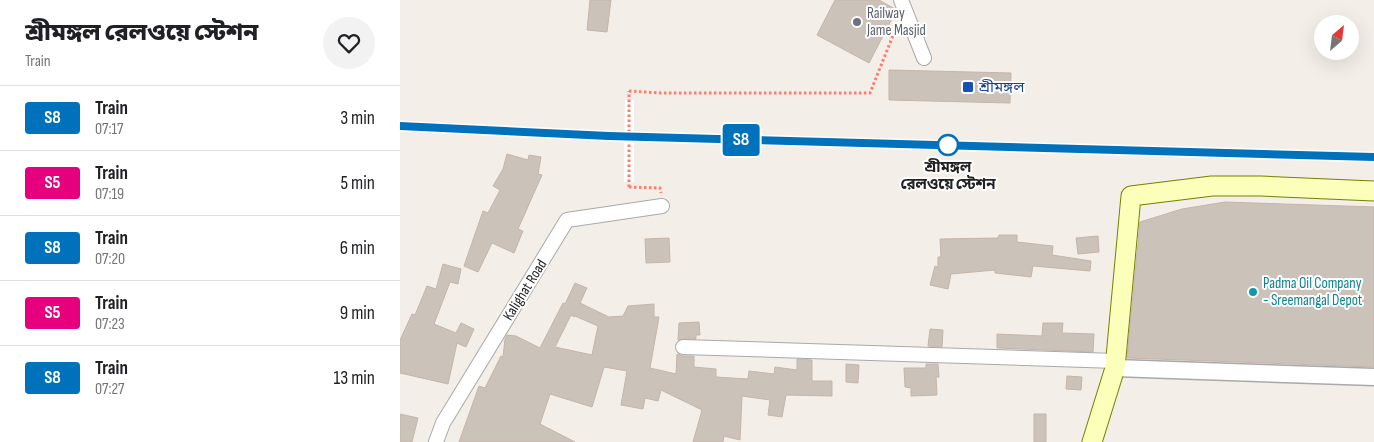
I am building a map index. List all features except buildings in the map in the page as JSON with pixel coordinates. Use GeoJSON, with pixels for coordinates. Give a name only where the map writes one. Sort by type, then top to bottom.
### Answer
{"type":"FeatureCollection","features":[{"type":"Feature","properties":{"kind":"main road"},"geometry":{"type":"LineString","coordinates":[[1092,442],[1116,364],[1131,196],[1212,186],[1262,186],[1374,191]]}},
{"type":"Feature","properties":{"kind":"street"},"geometry":{"type":"LineString","coordinates":[[902,4],[924,58]]}},
{"type":"Feature","properties":{"kind":"street","name":"Kalighat Road"},"geometry":{"type":"LineString","coordinates":[[436,442],[443,423],[567,220],[662,206]]}},
{"type":"Feature","properties":{"kind":"street"},"geometry":{"type":"LineString","coordinates":[[683,347],[1116,364],[1374,377]]}},
{"type":"Feature","properties":{"kind":"path"},"geometry":{"type":"LineString","coordinates":[[660,188],[628,187],[629,91],[671,93],[870,93],[902,4]]}},
{"type":"Feature","properties":{"kind":"pier"},"geometry":{"type":"Polygon","coordinates":[[[625,100],[634,100],[634,182],[624,182],[625,100]]]}},
{"type":"Feature","properties":{"kind":"railway"},"geometry":{"type":"LineString","coordinates":[[400,126],[609,136],[1374,157]]}},
{"type":"Feature","properties":{"kind":"train","name":"S8"},"geometry":{"type":"LineString","coordinates":[[400,126],[609,136],[1374,157]]}},
{"type":"Feature","properties":{"kind":"place","name":"Railway Jame Masjid"},"geometry":{"type":"Point","coordinates":[857,22]}},
{"type":"Feature","properties":{"kind":"place","name":"শ্রীমঙ্গল"},"geometry":{"type":"Point","coordinates":[968,87]}},
{"type":"Feature","properties":{"kind":"place","name":"শ্রীমঙ্গল রেলওয়ে স্টেশন"},"geometry":{"type":"Point","coordinates":[948,145]}},
{"type":"Feature","properties":{"kind":"place","name":"Padma Oil Company - Sreemangal Depot"},"geometry":{"type":"Point","coordinates":[1253,292]}}]}
